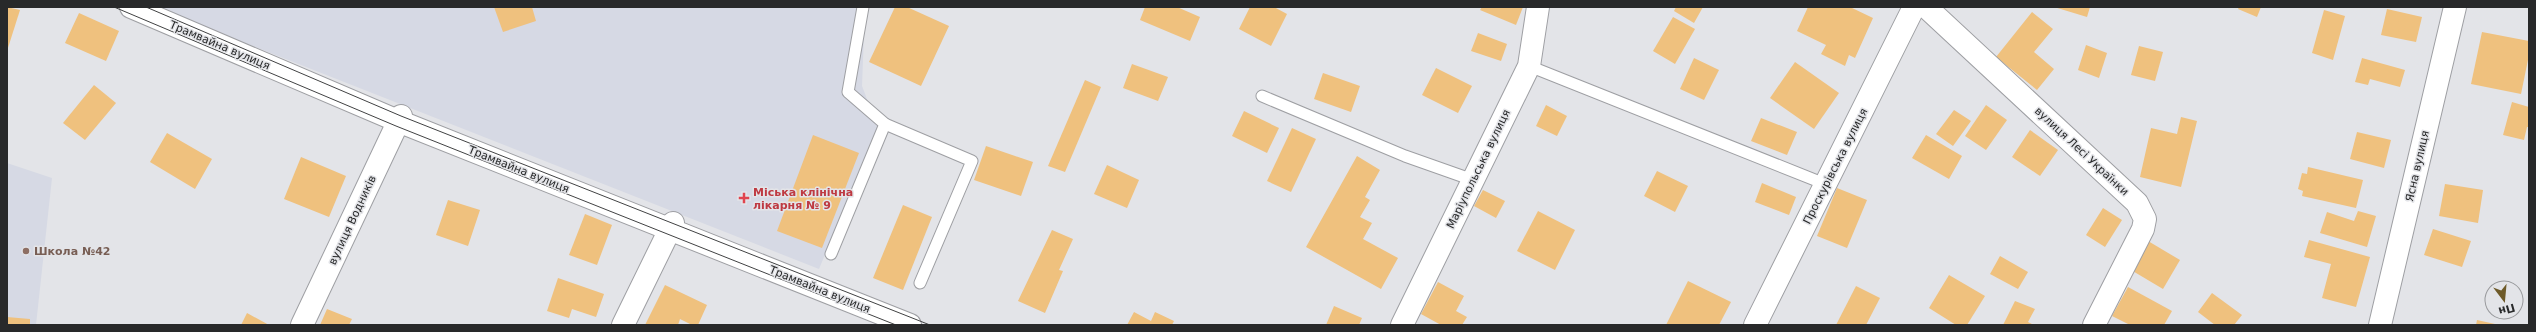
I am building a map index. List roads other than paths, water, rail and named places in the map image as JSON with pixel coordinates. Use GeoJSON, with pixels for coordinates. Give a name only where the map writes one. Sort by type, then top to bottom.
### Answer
{"type":"FeatureCollection","features":[{"type":"Feature","properties":{"kind":"street","name":"Трамвайна вулиця"},"geometry":{"type":"LineString","coordinates":[[131,7],[399,118],[671,226],[910,325]]}},
{"type":"Feature","properties":{"kind":"street","name":"Маріупольська вулиця"},"geometry":{"type":"LineString","coordinates":[[1402,325],[1529,66],[1538,7]]}},
{"type":"Feature","properties":{"kind":"street","name":"Проскурівська вулиця"},"geometry":{"type":"LineString","coordinates":[[1755,325],[1914,7]]}},
{"type":"Feature","properties":{"kind":"street","name":"вулиця Лесі Українки"},"geometry":{"type":"LineString","coordinates":[[1926,7],[2137,203],[2145,219],[2141,235],[2094,325]]}},
{"type":"Feature","properties":{"kind":"street","name":"Ясна вулиця"},"geometry":{"type":"LineString","coordinates":[[2380,325],[2455,7]]}},
{"type":"Feature","properties":{"kind":"street","name":"вулиця Водників"},"geometry":{"type":"LineString","coordinates":[[302,325],[399,118]]}},
{"type":"Feature","properties":{"kind":"street"},"geometry":{"type":"LineString","coordinates":[[623,325],[671,226]]}},
{"type":"Feature","properties":{"kind":"lane"},"geometry":{"type":"LineString","coordinates":[[864,7],[848,92],[885,124],[972,161],[920,283]]}},
{"type":"Feature","properties":{"kind":"lane"},"geometry":{"type":"LineString","coordinates":[[1529,66],[1825,184]]}},
{"type":"Feature","properties":{"kind":"lane"},"geometry":{"type":"LineString","coordinates":[[1262,96],[1405,156],[1473,180]]}},
{"type":"Feature","properties":{"kind":"lane"},"geometry":{"type":"LineString","coordinates":[[831,254],[885,124]]}},
{"type":"Feature","properties":{"kind":"tram line"},"geometry":{"type":"LineString","coordinates":[[114,7],[396,126],[896,325]]}},
{"type":"Feature","properties":{"kind":"tram line"},"geometry":{"type":"LineString","coordinates":[[146,7],[401,116],[930,325]]}},
{"type":"Feature","properties":{"kind":"place","name":"Міська клінічна лікарня № 9"},"geometry":{"type":"Point","coordinates":[744,198]}},
{"type":"Feature","properties":{"kind":"place","name":"Школа №42"},"geometry":{"type":"Point","coordinates":[26,251]}}]}
